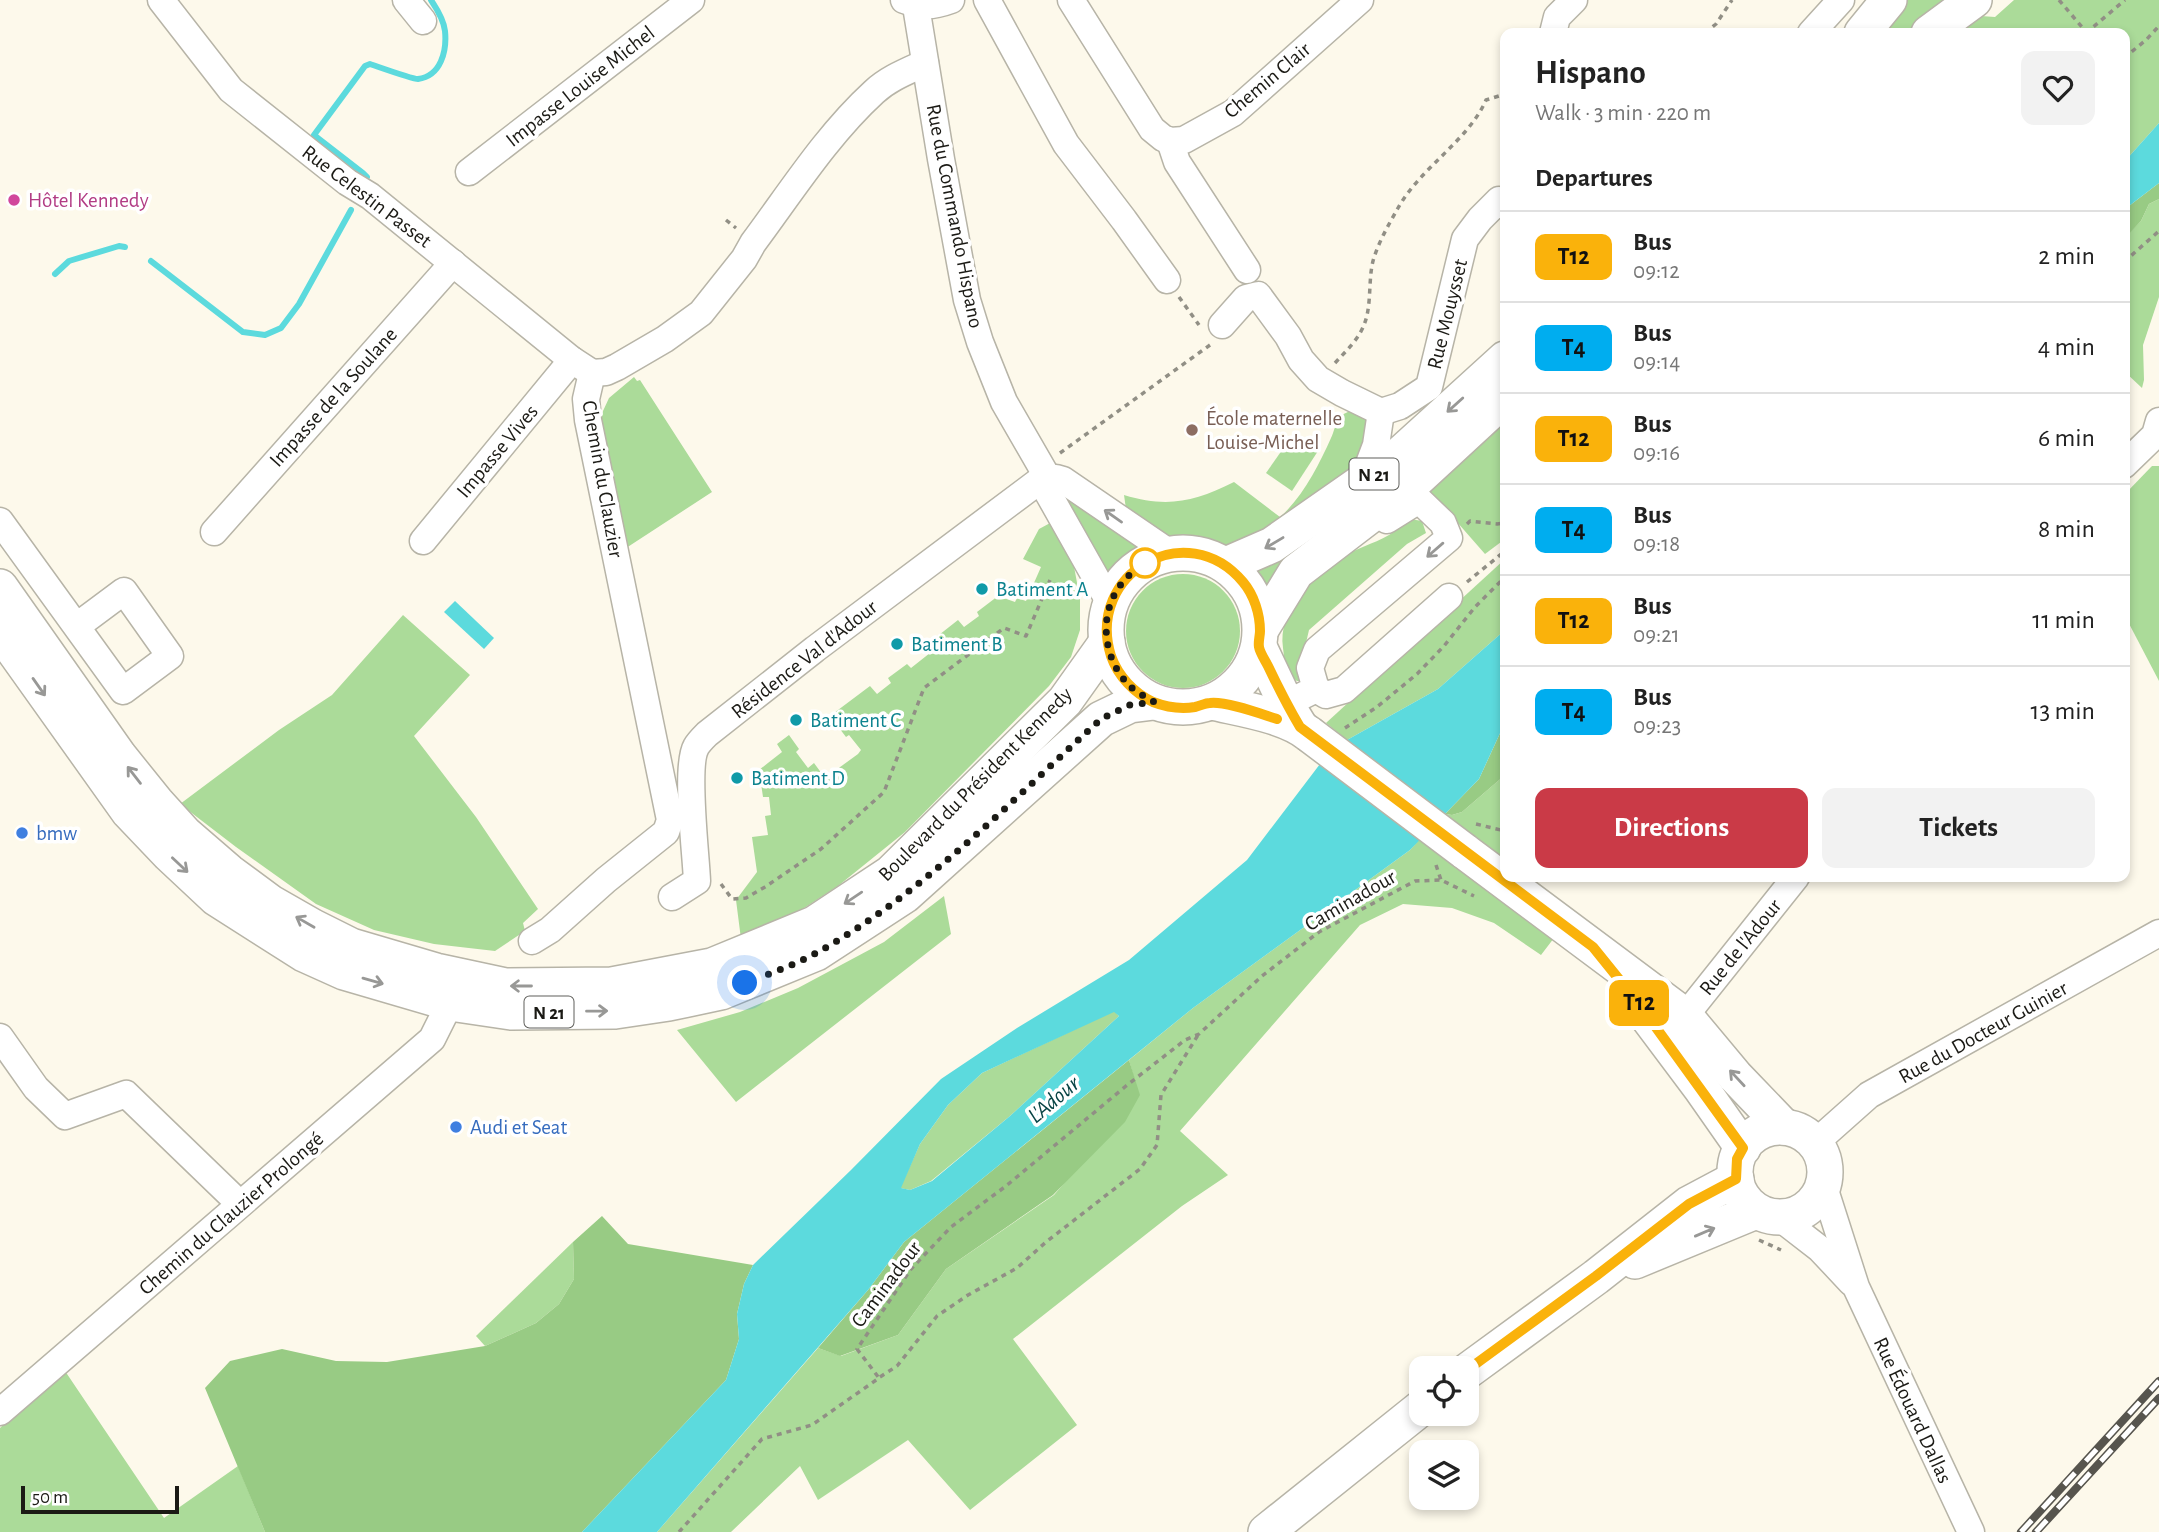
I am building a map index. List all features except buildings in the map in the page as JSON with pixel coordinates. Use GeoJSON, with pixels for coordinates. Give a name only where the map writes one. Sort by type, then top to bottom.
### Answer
{"type":"FeatureCollection","features":[{"type":"Feature","properties":{"kind":"main road"},"geometry":{"type":"LineString","coordinates":[[1866,28],[1889,0]]}},
{"type":"Feature","properties":{"kind":"main road"},"geometry":{"type":"LineString","coordinates":[[1936,28],[1974,0]]}},
{"type":"Feature","properties":{"kind":"main road","name":"N 21"},"geometry":{"type":"LineString","coordinates":[[1226,565],[1272,545],[1395,459],[1500,364]]}},
{"type":"Feature","properties":{"kind":"main road","name":"N 21"},"geometry":{"type":"LineString","coordinates":[[1260,638],[1296,572],[1415,481],[1500,403]]}},
{"type":"Feature","properties":{"kind":"main road"},"geometry":{"type":"LineString","coordinates":[[1260,638],[1250,670],[1234,689],[1212,702],[1193,707],[1173,707],[1154,702],[1132,688],[1115,667],[1107,642],[1106,622],[1110,603],[1120,585],[1133,570],[1151,559],[1170,553],[1190,553],[1209,557],[1226,565],[1251,593],[1256,604],[1260,638],[1303,713],[1470,837],[1500,864]]}},
{"type":"Feature","properties":{"kind":"main road","name":"Boulevard du Président Kennedy"},"geometry":{"type":"LineString","coordinates":[[0,587],[119,756],[185,834],[229,872],[271,903],[351,946],[436,971],[506,986],[612,985],[712,966],[814,924],[891,873],[1065,701],[1107,642]]}},
{"type":"Feature","properties":{"kind":"main road","name":"Boulevard du Président Kennedy"},"geometry":{"type":"LineString","coordinates":[[0,631],[129,813],[216,898],[304,954],[344,972],[450,1003],[511,1012],[615,1011],[720,992],[816,953],[860,927],[905,895],[1101,719],[1130,705],[1154,702]]}},
{"type":"Feature","properties":{"kind":"main road"},"geometry":{"type":"LineString","coordinates":[[1212,702],[1254,712],[1303,713]]}},
{"type":"Feature","properties":{"kind":"main road"},"geometry":{"type":"LineString","coordinates":[[1520,882],[1593,947],[1685,1016],[1735,1076],[1784,1127]]}},
{"type":"Feature","properties":{"kind":"main road"},"geometry":{"type":"LineString","coordinates":[[1593,947],[1639,1004],[1739,1163]]}},
{"type":"Feature","properties":{"kind":"main road"},"geometry":{"type":"LineString","coordinates":[[1596,1276],[1807,1210],[1824,1187],[1826,1171],[1823,1156],[1815,1143],[1796,1130],[1784,1127],[1761,1132],[1750,1138],[1739,1163],[1740,1191],[1764,1222]]}},
{"type":"Feature","properties":{"kind":"main road"},"geometry":{"type":"LineString","coordinates":[[1479,1362],[1596,1276],[1739,1163]]}},
{"type":"Feature","properties":{"kind":"main road"},"geometry":{"type":"LineString","coordinates":[[1266,1532],[1409,1418]]}},
{"type":"Feature","properties":{"kind":"street","name":"Rue Celestin Passet"},"geometry":{"type":"LineString","coordinates":[[161,0],[231,90],[347,182],[370,196],[582,367]]}},
{"type":"Feature","properties":{"kind":"street"},"geometry":{"type":"LineString","coordinates":[[406,0],[423,22]]}},
{"type":"Feature","properties":{"kind":"street","name":"Impasse Louise Michel"},"geometry":{"type":"LineString","coordinates":[[469,172],[691,0]]}},
{"type":"Feature","properties":{"kind":"street"},"geometry":{"type":"LineString","coordinates":[[912,2],[934,6],[951,0]]}},
{"type":"Feature","properties":{"kind":"street"},"geometry":{"type":"LineString","coordinates":[[1071,0],[1152,129],[1170,141],[1177,162],[1247,270]]}},
{"type":"Feature","properties":{"kind":"street","name":"Chemin Clair"},"geometry":{"type":"LineString","coordinates":[[1170,141],[1184,140],[1233,113],[1360,0]]}},
{"type":"Feature","properties":{"kind":"street"},"geometry":{"type":"LineString","coordinates":[[1554,28],[1557,17],[1574,0]]}},
{"type":"Feature","properties":{"kind":"street"},"geometry":{"type":"LineString","coordinates":[[1816,28],[1841,0]]}},
{"type":"Feature","properties":{"kind":"street","name":"Rue du Commando Hispano"},"geometry":{"type":"LineString","coordinates":[[912,2],[967,300],[980,342],[1004,402],[1046,474],[1048,493],[1110,603]]}},
{"type":"Feature","properties":{"kind":"street"},"geometry":{"type":"LineString","coordinates":[[994,4],[1066,144],[1167,280]]}},
{"type":"Feature","properties":{"kind":"street","name":"Chemin du Clauzier"},"geometry":{"type":"LineString","coordinates":[[533,941],[550,930],[666,832],[670,820],[588,420],[582,367],[606,372],[665,339],[701,313],[832,138],[875,91],[895,77],[925,63]]}},
{"type":"Feature","properties":{"kind":"street","name":"Rue Mouysset"},"geometry":{"type":"LineString","coordinates":[[1381,412],[1400,406],[1429,387],[1465,239],[1480,219],[1500,202]]}},
{"type":"Feature","properties":{"kind":"street","name":"Impasse de la Soulane"},"geometry":{"type":"LineString","coordinates":[[214,532],[453,262]]}},
{"type":"Feature","properties":{"kind":"street"},"geometry":{"type":"LineString","coordinates":[[1217,335],[1246,298],[1258,296],[1318,379],[1381,412],[1376,445],[1362,482]]}},
{"type":"Feature","properties":{"kind":"street","name":"Impasse Vives"},"geometry":{"type":"LineString","coordinates":[[423,541],[582,367]]}},
{"type":"Feature","properties":{"kind":"street"},"geometry":{"type":"LineString","coordinates":[[2130,459],[2158,431]]}},
{"type":"Feature","properties":{"kind":"street"},"geometry":{"type":"LineString","coordinates":[[1046,474],[1063,480],[1170,553]]}},
{"type":"Feature","properties":{"kind":"street","name":"Résidence Val d'Adour"},"geometry":{"type":"LineString","coordinates":[[672,897],[698,881],[691,780],[695,748],[701,741],[815,649],[1046,474]]}},
{"type":"Feature","properties":{"kind":"street"},"geometry":{"type":"LineString","coordinates":[[1303,713],[1310,668],[1317,650],[1449,538],[1443,523],[1419,500],[1359,538],[1335,542]]}},
{"type":"Feature","properties":{"kind":"street"},"geometry":{"type":"LineString","coordinates":[[0,521],[77,626]]}},
{"type":"Feature","properties":{"kind":"street"},"geometry":{"type":"LineString","coordinates":[[1303,713],[1326,695],[1344,691],[1449,597]]}},
{"type":"Feature","properties":{"kind":"street","name":"Rue de l'Adour"},"geometry":{"type":"LineString","coordinates":[[1685,1016],[1792,882]]}},
{"type":"Feature","properties":{"kind":"street","name":"Rue du Docteur Guinier"},"geometry":{"type":"LineString","coordinates":[[1815,1143],[1869,1095],[2159,933]]}},
{"type":"Feature","properties":{"kind":"street","name":"Chemin du Clauzier Prolongé"},"geometry":{"type":"LineString","coordinates":[[0,1412],[432,1039],[450,1003]]}},
{"type":"Feature","properties":{"kind":"street"},"geometry":{"type":"LineString","coordinates":[[0,1037],[36,1088],[65,1116],[126,1094],[240,1204]]}},
{"type":"Feature","properties":{"kind":"street","name":"Rue Édouard Dallas"},"geometry":{"type":"LineString","coordinates":[[1824,1187],[1856,1287],[1971,1532]]}},
{"type":"Feature","properties":{"kind":"street","name":"Rue Édouard Dallas"},"geometry":{"type":"LineString","coordinates":[[1764,1222],[1820,1250],[1856,1287]]}},
{"type":"Feature","properties":{"kind":"path"},"geometry":{"type":"LineString","coordinates":[[1710,28],[1732,0]]}},
{"type":"Feature","properties":{"kind":"path"},"geometry":{"type":"LineString","coordinates":[[2059,0],[2083,28]]}},
{"type":"Feature","properties":{"kind":"path"},"geometry":{"type":"LineString","coordinates":[[2093,28],[2125,0]]}},
{"type":"Feature","properties":{"kind":"path"},"geometry":{"type":"LineString","coordinates":[[2130,53],[2159,26]]}},
{"type":"Feature","properties":{"kind":"path"},"geometry":{"type":"LineString","coordinates":[[1318,379],[1355,341],[1365,324],[1373,262],[1399,205],[1426,170],[1479,117],[1486,100],[1500,96]]}},
{"type":"Feature","properties":{"kind":"path"},"geometry":{"type":"LineString","coordinates":[[2130,257],[2159,231]]}},
{"type":"Feature","properties":{"kind":"path"},"geometry":{"type":"LineString","coordinates":[[1046,474],[1217,335],[1167,280]]}},
{"type":"Feature","properties":{"kind":"path"},"geometry":{"type":"LineString","coordinates":[[1449,538],[1470,521],[1500,524]]}},
{"type":"Feature","properties":{"kind":"path"},"geometry":{"type":"LineString","coordinates":[[1449,597],[1500,555]]}},
{"type":"Feature","properties":{"kind":"path"},"geometry":{"type":"LineString","coordinates":[[721,884],[732,900],[746,898],[755,893],[821,849],[884,792],[924,688],[1004,628],[1026,636],[1050,580]]}},
{"type":"Feature","properties":{"kind":"path"},"geometry":{"type":"LineString","coordinates":[[1344,728],[1377,707],[1418,674],[1500,582]]}},
{"type":"Feature","properties":{"kind":"path"},"geometry":{"type":"LineString","coordinates":[[1470,837],[1500,832]]}},
{"type":"Feature","properties":{"kind":"path","name":"Caminadour"},"geometry":{"type":"LineString","coordinates":[[678,1532],[762,1439],[812,1425],[897,1366],[937,1316],[1017,1268],[1046,1242],[1140,1170],[1157,1145],[1161,1095],[1199,1034],[1262,976],[1319,932],[1415,881],[1441,880],[1482,900]]}},
{"type":"Feature","properties":{"kind":"path","name":"Caminadour"},"geometry":{"type":"LineString","coordinates":[[879,1378],[857,1349],[911,1269],[951,1227],[1006,1186],[1126,1086],[1185,1041],[1199,1034]]}},
{"type":"Feature","properties":{"kind":"path"},"geometry":{"type":"LineString","coordinates":[[1764,1222],[1788,1253]]}},
{"type":"Feature","properties":{"kind":"green space"},"geometry":{"type":"Polygon","coordinates":[[[1897,0],[1953,0],[1913,28],[1873,28],[1897,0]]]}},
{"type":"Feature","properties":{"kind":"green space"},"geometry":{"type":"Polygon","coordinates":[[[2014,0],[2159,0],[2159,123],[2130,155],[2130,28],[1965,28],[1981,16],[1995,17],[2014,0]]]}},
{"type":"Feature","properties":{"kind":"green space"},"geometry":{"type":"Polygon","coordinates":[[[2159,183],[2159,199],[2149,204],[2141,221],[2130,233],[2130,205],[2159,183]]]}},
{"type":"Feature","properties":{"kind":"green space"},"geometry":{"type":"Polygon","coordinates":[[[2159,199],[2159,297],[2143,345],[2142,388],[2130,377],[2130,232],[2141,221],[2149,204],[2159,199]]]}},
{"type":"Feature","properties":{"kind":"green space"},"geometry":{"type":"Polygon","coordinates":[[[634,377],[637,381],[640,380],[712,492],[620,552],[597,424],[609,398],[634,377]]]}},
{"type":"Feature","properties":{"kind":"green space"},"geometry":{"type":"Polygon","coordinates":[[[1354,410],[1372,419],[1360,472],[1236,547],[1188,540],[1149,530],[1127,516],[1124,495],[1154,501],[1180,501],[1234,482],[1280,517],[1296,500],[1309,480],[1338,420],[1354,410]]]}},
{"type":"Feature","properties":{"kind":"green space"},"geometry":{"type":"Polygon","coordinates":[[[1500,426],[1500,543],[1485,554],[1429,490],[1500,426]]]}},
{"type":"Feature","properties":{"kind":"green space"},"geometry":{"type":"Polygon","coordinates":[[[1294,433],[1318,451],[1292,491],[1266,473],[1294,433]]]}},
{"type":"Feature","properties":{"kind":"green space"},"geometry":{"type":"Polygon","coordinates":[[[2152,466],[2159,466],[2159,681],[2130,626],[2130,489],[2152,466]]]}},
{"type":"Feature","properties":{"kind":"green space"},"geometry":{"type":"Polygon","coordinates":[[[1062,491],[1139,547],[1123,556],[1105,575],[1062,491]]]}},
{"type":"Feature","properties":{"kind":"green space"},"geometry":{"type":"Polygon","coordinates":[[[1338,510],[1265,589],[1249,567],[1338,510]]]}},
{"type":"Feature","properties":{"kind":"green space"},"geometry":{"type":"Polygon","coordinates":[[[1410,519],[1422,521],[1426,533],[1407,544],[1309,630],[1302,660],[1301,681],[1297,681],[1286,667],[1283,634],[1285,621],[1298,595],[1328,565],[1389,535],[1410,519]]]}},
{"type":"Feature","properties":{"kind":"green space"},"geometry":{"type":"Polygon","coordinates":[[[1052,522],[1073,561],[1080,599],[1080,630],[1071,657],[1049,686],[905,832],[838,886],[798,912],[741,939],[736,900],[757,872],[752,837],[768,835],[765,816],[771,815],[769,797],[763,797],[759,770],[782,752],[777,744],[789,735],[799,749],[796,752],[808,768],[814,763],[825,778],[858,754],[861,750],[849,735],[846,737],[830,716],[870,686],[877,694],[891,683],[888,678],[907,664],[911,668],[935,649],[930,642],[958,620],[964,627],[979,616],[977,612],[998,596],[1015,602],[1017,598],[1026,601],[1041,567],[1023,559],[1039,529],[1052,522]]]}},
{"type":"Feature","properties":{"kind":"green space"},"geometry":{"type":"Polygon","coordinates":[[[1500,564],[1500,634],[1438,689],[1347,740],[1326,723],[1500,564]]]}},
{"type":"Feature","properties":{"kind":"green space"},"geometry":{"type":"Polygon","coordinates":[[[1183,574],[1205,578],[1223,591],[1236,609],[1240,631],[1236,653],[1223,671],[1205,684],[1183,688],[1161,684],[1143,671],[1130,653],[1126,631],[1130,609],[1143,591],[1161,578],[1183,574]]]}},
{"type":"Feature","properties":{"kind":"green space"},"geometry":{"type":"Polygon","coordinates":[[[403,615],[470,675],[414,736],[476,817],[538,909],[523,923],[525,931],[495,951],[434,944],[374,930],[316,904],[180,804],[279,730],[332,695],[403,615]]]}},
{"type":"Feature","properties":{"kind":"green space"},"geometry":{"type":"Polygon","coordinates":[[[1500,733],[1500,779],[1462,812],[1445,814],[1479,779],[1500,733]]]}},
{"type":"Feature","properties":{"kind":"green space"},"geometry":{"type":"Polygon","coordinates":[[[1500,779],[1500,858],[1442,817],[1445,814],[1462,812],[1500,779]]]}},
{"type":"Feature","properties":{"kind":"green space"},"geometry":{"type":"Polygon","coordinates":[[[1419,840],[1554,938],[1541,955],[1494,923],[1452,908],[1403,904],[1360,925],[1180,1131],[1228,1175],[1182,1206],[1013,1339],[1077,1425],[970,1510],[908,1440],[818,1500],[800,1466],[731,1532],[657,1532],[818,1348],[841,1356],[898,1335],[946,1269],[1054,1195],[1139,1096],[1129,1060],[1193,1008],[1410,850],[1419,840]]]}},
{"type":"Feature","properties":{"kind":"green space"},"geometry":{"type":"Polygon","coordinates":[[[944,896],[951,934],[736,1102],[677,1030],[740,1012],[798,988],[884,942],[944,896]]]}},
{"type":"Feature","properties":{"kind":"green space"},"geometry":{"type":"Polygon","coordinates":[[[1114,1011],[1119,1016],[1010,1116],[931,1181],[910,1190],[900,1188],[920,1144],[948,1105],[982,1073],[1114,1011]]]}},
{"type":"Feature","properties":{"kind":"green space"},"geometry":{"type":"Polygon","coordinates":[[[1129,1060],[1140,1095],[1125,1122],[1053,1195],[946,1269],[898,1335],[840,1356],[818,1348],[868,1290],[904,1242],[1129,1060]]]}},
{"type":"Feature","properties":{"kind":"green space"},"geometry":{"type":"Polygon","coordinates":[[[602,1216],[628,1244],[753,1265],[744,1284],[737,1314],[739,1339],[726,1380],[582,1532],[265,1532],[205,1388],[230,1361],[282,1349],[336,1361],[387,1362],[485,1346],[536,1323],[559,1304],[574,1279],[573,1242],[602,1216]]]}},
{"type":"Feature","properties":{"kind":"green space"},"geometry":{"type":"Polygon","coordinates":[[[573,1242],[574,1279],[559,1304],[536,1323],[485,1346],[476,1336],[573,1242]]]}},
{"type":"Feature","properties":{"kind":"green space"},"geometry":{"type":"Polygon","coordinates":[[[63,1368],[164,1518],[238,1466],[265,1532],[0,1532],[0,1428],[63,1368]]]}},
{"type":"Feature","properties":{"kind":"water"},"geometry":{"type":"Polygon","coordinates":[[[2159,123],[2159,183],[2130,205],[2130,155],[2159,123]]]}},
{"type":"Feature","properties":{"kind":"water"},"geometry":{"type":"Polygon","coordinates":[[[455,601],[494,638],[484,649],[444,612],[455,601]]]}},
{"type":"Feature","properties":{"kind":"water","name":"L'Adour"},"geometry":{"type":"Polygon","coordinates":[[[1500,634],[1500,733],[1479,779],[1410,850],[1193,1008],[904,1242],[868,1290],[657,1532],[582,1532],[726,1380],[739,1339],[737,1314],[744,1284],[753,1265],[941,1079],[1017,1028],[1129,960],[1247,860],[1320,764],[1347,740],[1438,689],[1500,634]],[[1114,1012],[982,1073],[948,1105],[920,1144],[901,1188],[910,1190],[932,1181],[1010,1116],[1119,1016],[1114,1012]]]}},
{"type":"Feature","properties":{"kind":"waterway"},"geometry":{"type":"LineString","coordinates":[[365,181],[367,177],[363,173],[314,135],[365,66],[370,64],[418,79],[426,77],[437,68],[445,47],[445,31],[442,19],[431,0]]}},
{"type":"Feature","properties":{"kind":"waterway"},"geometry":{"type":"LineString","coordinates":[[151,261],[243,332],[265,335],[281,328],[299,304],[351,210]]}},
{"type":"Feature","properties":{"kind":"waterway"},"geometry":{"type":"LineString","coordinates":[[55,274],[69,261],[119,246],[125,247]]}},
{"type":"Feature","properties":{"kind":"railway"},"geometry":{"type":"LineString","coordinates":[[2021,1532],[2159,1381]]}},
{"type":"Feature","properties":{"kind":"railway"},"geometry":{"type":"LineString","coordinates":[[2036,1532],[2159,1398]]}},
{"type":"Feature","properties":{"kind":"bus line","name":"T12"},"geometry":{"type":"LineString","coordinates":[[1277,719],[1212,702],[1193,707],[1173,707],[1154,702],[1132,688],[1115,667],[1107,642],[1106,622],[1110,603],[1133,570],[1151,559],[1170,553],[1209,557],[1226,565],[1244,583],[1256,604],[1261,629],[1259,647],[1300,727],[1500,877]]}},
{"type":"Feature","properties":{"kind":"bus line","name":"T12"},"geometry":{"type":"LineString","coordinates":[[1479,1362],[1689,1204],[1736,1179],[1737,1159],[1743,1148],[1702,1088],[1593,947],[1506,882]]}},
{"type":"Feature","properties":{"kind":"place","name":"Hôtel Kennedy"},"geometry":{"type":"Point","coordinates":[14,200]}},
{"type":"Feature","properties":{"kind":"place","name":"École maternelle Louise-Michel"},"geometry":{"type":"Point","coordinates":[1192,430]}},
{"type":"Feature","properties":{"kind":"place","name":"Batiment A"},"geometry":{"type":"Point","coordinates":[982,589]}},
{"type":"Feature","properties":{"kind":"place","name":"Batiment B"},"geometry":{"type":"Point","coordinates":[897,644]}},
{"type":"Feature","properties":{"kind":"place","name":"Batiment C"},"geometry":{"type":"Point","coordinates":[796,720]}},
{"type":"Feature","properties":{"kind":"place","name":"Batiment D"},"geometry":{"type":"Point","coordinates":[737,778]}},
{"type":"Feature","properties":{"kind":"place","name":"bmw"},"geometry":{"type":"Point","coordinates":[22,833]}},
{"type":"Feature","properties":{"kind":"place","name":"Audi et Seat"},"geometry":{"type":"Point","coordinates":[456,1127]}},
{"type":"Feature","properties":{"kind":"route"},"geometry":{"type":"LineString","coordinates":[[745,983],[816,953],[860,927],[905,895],[949,858],[1101,719],[1130,705],[1154,702],[1132,688],[1115,667],[1107,642],[1106,622],[1110,603],[1133,570],[1151,559],[1145,563]]}}]}
